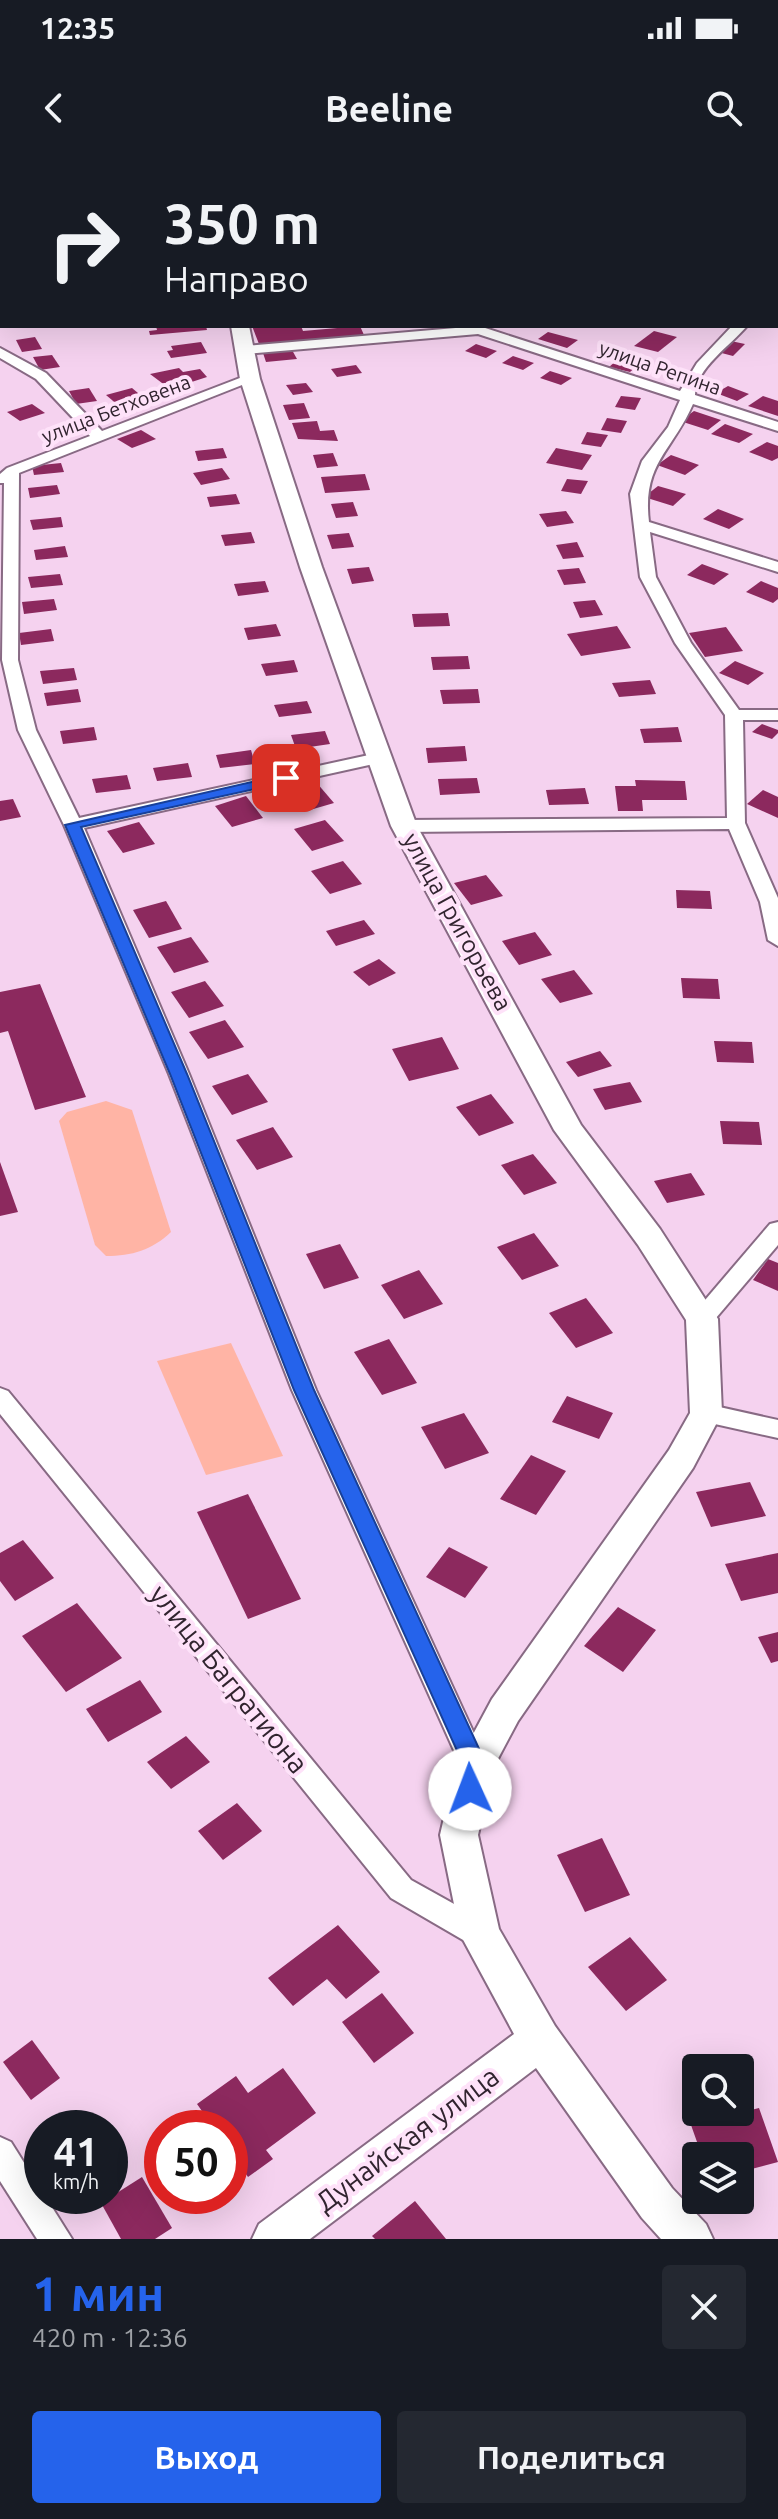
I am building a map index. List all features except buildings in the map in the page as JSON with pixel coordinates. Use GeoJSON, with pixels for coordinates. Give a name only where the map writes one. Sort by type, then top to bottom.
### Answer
{"type":"FeatureCollection","features":[{"type":"Feature","properties":{"kind":"main road","name":"улица Григорьева"},"geometry":{"type":"LineString","coordinates":[[243,338],[250,379],[378,758],[404,826],[569,1130],[649,1237],[702,1319],[706,1353],[706,1413]]}},
{"type":"Feature","properties":{"kind":"main road"},"geometry":{"type":"LineString","coordinates":[[691,2239],[657,2203],[540,2040],[480,1934],[459,1835],[475,1766],[505,1710],[681,1459],[706,1413]]}},
{"type":"Feature","properties":{"kind":"main road","name":"Дунайская улица"},"geometry":{"type":"LineString","coordinates":[[274,2239],[540,2040]]}},
{"type":"Feature","properties":{"kind":"street"},"geometry":{"type":"LineString","coordinates":[[738,328],[702,366],[687,390],[688,399],[675,428],[649,461],[638,494],[648,577],[683,643],[734,715],[736,823],[774,903],[778,940]]}},
{"type":"Feature","properties":{"kind":"street","name":"улица Репина"},"geometry":{"type":"LineString","coordinates":[[243,338],[479,330],[778,427]]}},
{"type":"Feature","properties":{"kind":"street"},"geometry":{"type":"LineString","coordinates":[[0,352],[41,376],[99,436]]}},
{"type":"Feature","properties":{"kind":"street","name":"улица Бетховена"},"geometry":{"type":"LineString","coordinates":[[6,476],[99,436],[250,379]]}},
{"type":"Feature","properties":{"kind":"street"},"geometry":{"type":"LineString","coordinates":[[6,476],[10,660],[15,692],[27,730],[73,825],[179,1074],[304,1390],[475,1766]]}},
{"type":"Feature","properties":{"kind":"street"},"geometry":{"type":"LineString","coordinates":[[644,525],[778,567]]}},
{"type":"Feature","properties":{"kind":"street"},"geometry":{"type":"LineString","coordinates":[[734,715],[778,715]]}},
{"type":"Feature","properties":{"kind":"street"},"geometry":{"type":"LineString","coordinates":[[73,825],[378,758]]}},
{"type":"Feature","properties":{"kind":"street"},"geometry":{"type":"LineString","coordinates":[[404,826],[736,823]]}},
{"type":"Feature","properties":{"kind":"street"},"geometry":{"type":"LineString","coordinates":[[702,1319],[778,1230]]}},
{"type":"Feature","properties":{"kind":"street","name":"улица Багратиона"},"geometry":{"type":"LineString","coordinates":[[0,1397],[401,1889],[480,1934]]}},
{"type":"Feature","properties":{"kind":"street"},"geometry":{"type":"LineString","coordinates":[[706,1413],[778,1429]]}},
{"type":"Feature","properties":{"kind":"street"},"geometry":{"type":"LineString","coordinates":[[0,2153],[56,2239]]}},
{"type":"Feature","properties":{"kind":"shaded area"},"geometry":{"type":"Polygon","coordinates":[[[106,1101],[132,1110],[171,1232],[141,1251],[124,1255],[106,1256],[95,1245],[59,1121],[67,1112],[106,1101]]]}},
{"type":"Feature","properties":{"kind":"shaded area"},"geometry":{"type":"Polygon","coordinates":[[[231,1343],[283,1456],[206,1475],[157,1361],[231,1343]]]}},
{"type":"Feature","properties":{"kind":"route"},"geometry":{"type":"LineString","coordinates":[[286,778],[73,825],[179,1074],[304,1390],[475,1766],[470,1789]]}}]}
